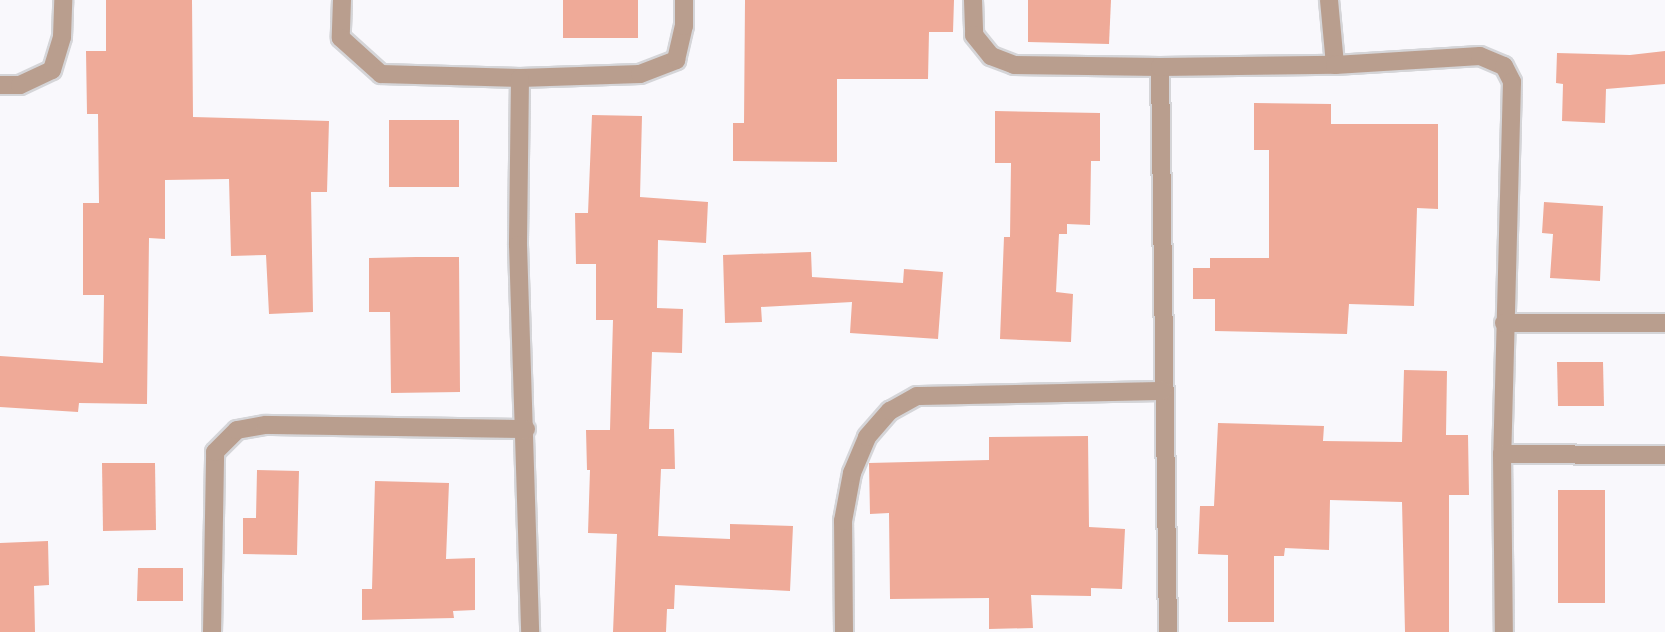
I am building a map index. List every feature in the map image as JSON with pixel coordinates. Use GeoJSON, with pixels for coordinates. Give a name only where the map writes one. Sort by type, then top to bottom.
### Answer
{"type":"FeatureCollection","features":[{"type":"Feature","properties":{"kind":"street"},"geometry":{"type":"LineString","coordinates":[[0,85],[20,85],[52,70],[62,37],[63,0]]}},
{"type":"Feature","properties":{"kind":"street"},"geometry":{"type":"LineString","coordinates":[[342,0],[341,38],[381,74],[520,78],[640,74],[676,60],[684,0]]}},
{"type":"Feature","properties":{"kind":"street"},"geometry":{"type":"LineString","coordinates":[[973,0],[974,35],[991,56],[1014,65],[1335,66],[1480,56],[1504,66],[1512,82],[1502,454],[1504,632]]}},
{"type":"Feature","properties":{"kind":"street"},"geometry":{"type":"LineString","coordinates":[[1329,0],[1335,66]]}},
{"type":"Feature","properties":{"kind":"street"},"geometry":{"type":"LineString","coordinates":[[1160,67],[1168,632]]}},
{"type":"Feature","properties":{"kind":"street"},"geometry":{"type":"LineString","coordinates":[[520,78],[518,245],[526,429],[530,632]]}},
{"type":"Feature","properties":{"kind":"street"},"geometry":{"type":"LineString","coordinates":[[1504,323],[1665,323]]}},
{"type":"Feature","properties":{"kind":"street"},"geometry":{"type":"LineString","coordinates":[[843,632],[843,521],[852,473],[867,437],[890,411],[917,396],[1163,392]]}},
{"type":"Feature","properties":{"kind":"street"},"geometry":{"type":"LineString","coordinates":[[212,632],[215,452],[237,430],[266,425],[526,429]]}},
{"type":"Feature","properties":{"kind":"street"},"geometry":{"type":"LineString","coordinates":[[1502,454],[1665,455]]}},
{"type":"Feature","properties":{"kind":"building"},"geometry":{"type":"Polygon","coordinates":[[[106,0],[192,0],[193,117],[329,121],[327,192],[311,192],[313,312],[269,314],[266,255],[231,256],[229,179],[165,180],[165,239],[149,238],[147,404],[79,403],[78,412],[0,407],[0,356],[103,363],[104,295],[83,295],[83,203],[99,203],[98,114],[87,114],[86,51],[106,51],[106,0]]]}},
{"type":"Feature","properties":{"kind":"building"},"geometry":{"type":"Polygon","coordinates":[[[563,0],[638,0],[638,38],[563,38],[563,0]]]}},
{"type":"Feature","properties":{"kind":"building"},"geometry":{"type":"Polygon","coordinates":[[[745,0],[954,0],[953,32],[929,32],[928,79],[837,79],[837,162],[733,161],[733,123],[744,123],[745,0]]]}},
{"type":"Feature","properties":{"kind":"building"},"geometry":{"type":"Polygon","coordinates":[[[1028,0],[1111,0],[1109,44],[1028,42],[1028,0]]]}},
{"type":"Feature","properties":{"kind":"building"},"geometry":{"type":"Polygon","coordinates":[[[1665,51],[1665,84],[1606,89],[1605,123],[1562,121],[1563,84],[1556,83],[1557,53],[1630,55],[1665,51]]]}},
{"type":"Feature","properties":{"kind":"building"},"geometry":{"type":"Polygon","coordinates":[[[1254,103],[1331,104],[1331,124],[1438,124],[1438,209],[1417,208],[1414,306],[1349,304],[1347,334],[1215,331],[1215,299],[1193,299],[1193,268],[1210,268],[1210,258],[1269,258],[1269,150],[1254,150],[1254,103]]]}},
{"type":"Feature","properties":{"kind":"building"},"geometry":{"type":"Polygon","coordinates":[[[995,111],[1100,113],[1100,161],[1091,161],[1090,225],[1067,224],[1067,234],[1059,234],[1056,292],[1073,294],[1071,342],[1000,339],[1004,237],[1010,237],[1011,163],[995,163],[995,111]]]}},
{"type":"Feature","properties":{"kind":"building"},"geometry":{"type":"Polygon","coordinates":[[[592,115],[642,116],[640,197],[708,202],[706,243],[658,240],[657,308],[683,309],[682,353],[652,352],[649,429],[674,429],[675,469],[661,469],[658,536],[730,539],[730,524],[793,526],[790,591],[675,585],[674,609],[667,609],[666,632],[613,632],[617,534],[588,533],[590,470],[587,470],[586,430],[610,430],[613,320],[596,320],[596,264],[576,264],[575,213],[588,213],[592,115]]]}},
{"type":"Feature","properties":{"kind":"building"},"geometry":{"type":"Polygon","coordinates":[[[389,120],[459,120],[459,187],[389,187],[389,120]]]}},
{"type":"Feature","properties":{"kind":"building"},"geometry":{"type":"Polygon","coordinates":[[[1544,202],[1603,206],[1600,281],[1550,278],[1553,234],[1542,233],[1544,202]]]}},
{"type":"Feature","properties":{"kind":"building"},"geometry":{"type":"Polygon","coordinates":[[[811,252],[812,277],[903,283],[904,269],[943,272],[938,339],[850,333],[852,302],[761,307],[762,322],[725,323],[723,255],[811,252]]]}},
{"type":"Feature","properties":{"kind":"building"},"geometry":{"type":"Polygon","coordinates":[[[459,257],[460,392],[391,393],[390,312],[369,312],[369,258],[459,257]]]}},
{"type":"Feature","properties":{"kind":"building"},"geometry":{"type":"Polygon","coordinates":[[[1557,362],[1603,362],[1604,406],[1558,406],[1557,362]]]}},
{"type":"Feature","properties":{"kind":"building"},"geometry":{"type":"Polygon","coordinates":[[[1404,370],[1447,371],[1446,435],[1468,435],[1469,495],[1449,495],[1449,632],[1405,632],[1402,502],[1330,500],[1329,550],[1285,548],[1284,556],[1274,556],[1274,622],[1228,622],[1228,555],[1198,554],[1200,506],[1214,506],[1218,423],[1324,426],[1323,441],[1402,442],[1404,370]]]}},
{"type":"Feature","properties":{"kind":"building"},"geometry":{"type":"Polygon","coordinates":[[[1088,436],[1089,527],[1125,529],[1122,589],[1091,588],[1091,596],[1031,595],[1033,628],[989,629],[989,598],[890,599],[889,513],[870,514],[869,463],[989,460],[989,437],[1088,436]]]}},
{"type":"Feature","properties":{"kind":"building"},"geometry":{"type":"Polygon","coordinates":[[[102,463],[155,463],[156,530],[103,531],[102,463]]]}},
{"type":"Feature","properties":{"kind":"building"},"geometry":{"type":"Polygon","coordinates":[[[257,470],[299,471],[297,555],[243,554],[243,518],[256,518],[257,470]]]}},
{"type":"Feature","properties":{"kind":"building"},"geometry":{"type":"Polygon","coordinates":[[[375,481],[449,483],[446,559],[475,558],[475,610],[453,611],[454,618],[362,620],[362,589],[372,589],[375,481]]]}},
{"type":"Feature","properties":{"kind":"building"},"geometry":{"type":"Polygon","coordinates":[[[1558,490],[1605,490],[1605,603],[1558,603],[1558,490]]]}},
{"type":"Feature","properties":{"kind":"building"},"geometry":{"type":"Polygon","coordinates":[[[48,541],[49,585],[34,586],[35,632],[0,632],[0,543],[48,541]]]}},
{"type":"Feature","properties":{"kind":"building"},"geometry":{"type":"Polygon","coordinates":[[[138,568],[183,568],[183,601],[137,601],[138,568]]]}}]}
